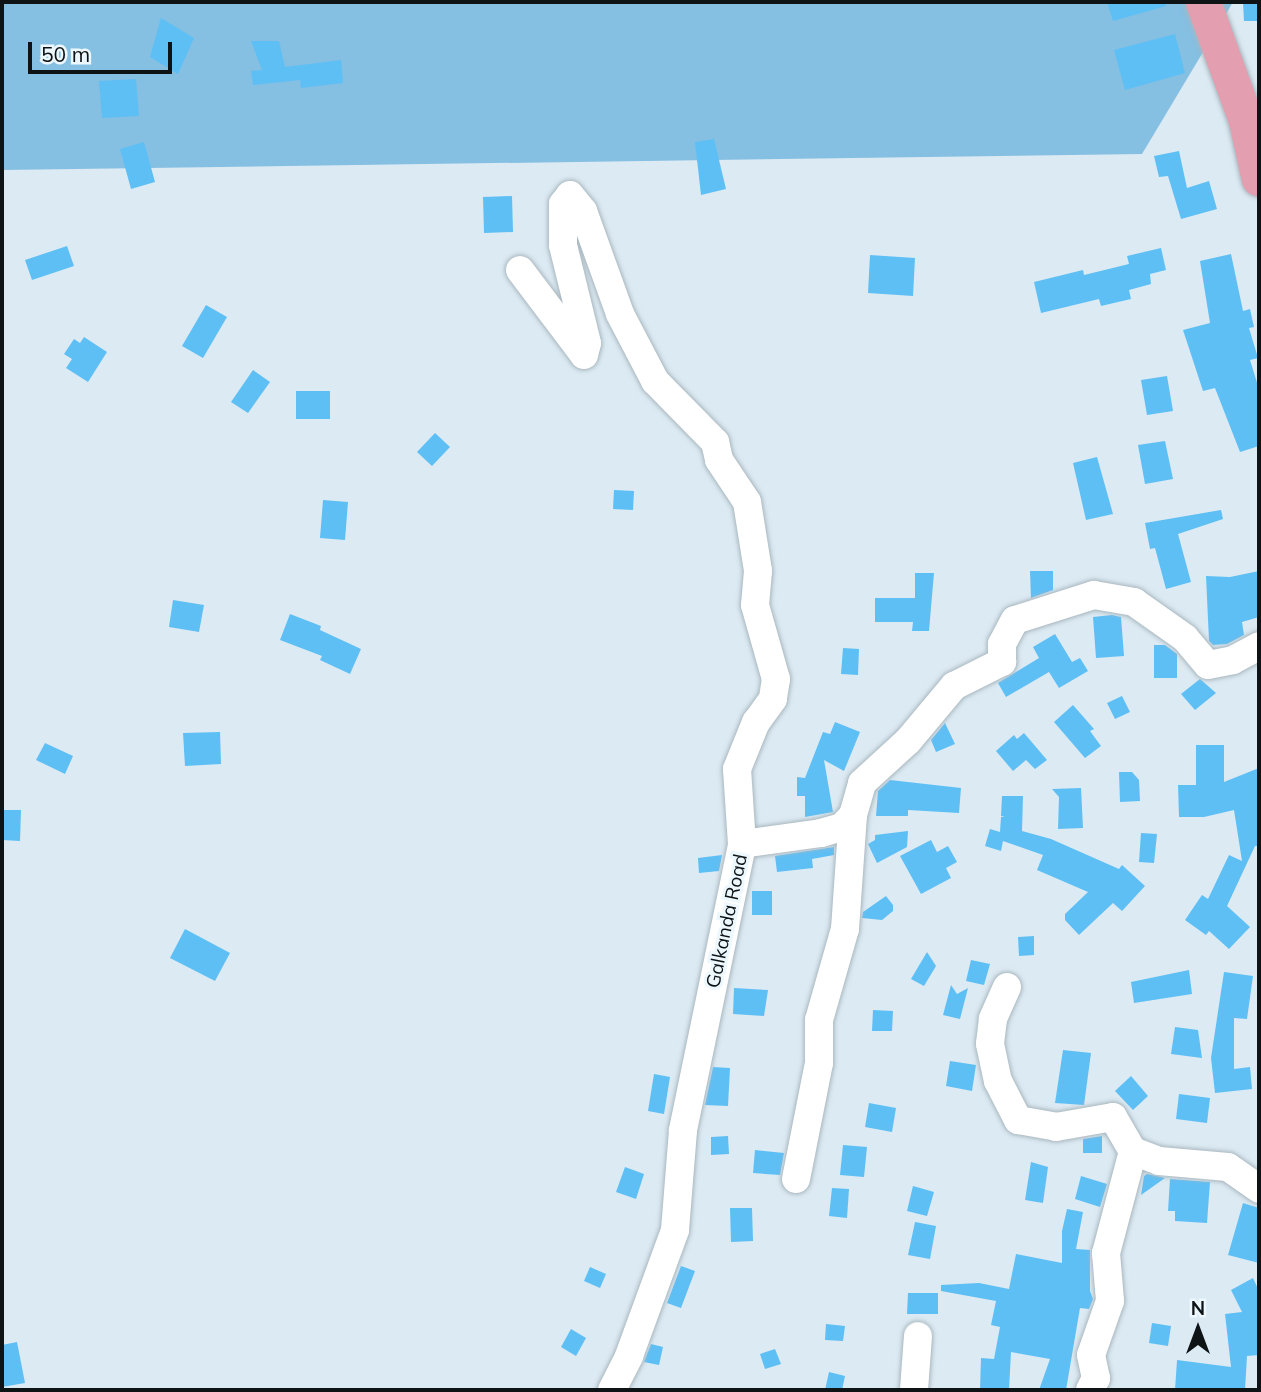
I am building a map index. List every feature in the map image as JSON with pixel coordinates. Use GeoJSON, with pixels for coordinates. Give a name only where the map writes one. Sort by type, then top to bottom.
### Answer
{"type":"FeatureCollection","features":[{"type":"Feature","properties":{"kind":"main road"},"geometry":{"type":"LineString","coordinates":[[1203,2],[1245,121],[1259,179]]}},
{"type":"Feature","properties":{"kind":"street"},"geometry":{"type":"LineString","coordinates":[[520,270],[584,355],[587,343],[562,244],[564,204],[570,195],[583,211],[621,314],[655,381],[715,442],[719,460],[747,502],[758,571],[755,605],[776,679],[773,699],[756,722],[737,769],[743,844]]}},
{"type":"Feature","properties":{"kind":"street"},"geometry":{"type":"LineString","coordinates":[[796,1179],[818,1063],[819,1020],[845,929],[853,815],[862,783],[908,741],[954,686],[1002,662],[1002,644],[1015,620],[1094,595],[1134,602],[1185,638],[1208,665],[1233,660],[1259,646]]}},
{"type":"Feature","properties":{"kind":"street","name":"Galkanda Road"},"geometry":{"type":"LineString","coordinates":[[612,1390],[629,1356],[675,1230],[683,1130],[743,844],[821,833],[842,827],[853,815]]}},
{"type":"Feature","properties":{"kind":"street"},"geometry":{"type":"LineString","coordinates":[[1007,987],[993,1019],[990,1044],[998,1082],[1018,1120],[1056,1127],[1113,1117],[1133,1151],[1159,1161],[1228,1167],[1259,1189]]}},
{"type":"Feature","properties":{"kind":"street"},"geometry":{"type":"LineString","coordinates":[[1090,1390],[1096,1378],[1091,1355],[1110,1301],[1106,1253],[1133,1151]]}},
{"type":"Feature","properties":{"kind":"street"},"geometry":{"type":"LineString","coordinates":[[914,1390],[918,1336]]}},
{"type":"Feature","properties":{"kind":"shaded area"},"geometry":{"type":"Polygon","coordinates":[[[2,2],[1233,2],[1142,154],[2,170],[2,2]]]}},
{"type":"Feature","properties":{"kind":"building"},"geometry":{"type":"Polygon","coordinates":[[[1107,2],[1165,2],[1166,6],[1113,21],[1107,2]]]}},
{"type":"Feature","properties":{"kind":"building"},"geometry":{"type":"Polygon","coordinates":[[[1243,2],[1259,2],[1259,21],[1244,21],[1243,2]]]}},
{"type":"Feature","properties":{"kind":"building"},"geometry":{"type":"Polygon","coordinates":[[[161,18],[194,38],[178,74],[150,57],[161,18]]]}},
{"type":"Feature","properties":{"kind":"building"},"geometry":{"type":"Polygon","coordinates":[[[1175,34],[1185,73],[1125,90],[1114,50],[1175,34]]]}},
{"type":"Feature","properties":{"kind":"building"},"geometry":{"type":"Polygon","coordinates":[[[251,41],[279,41],[285,67],[341,60],[343,83],[301,88],[300,80],[253,85],[251,71],[262,70],[251,41]]]}},
{"type":"Feature","properties":{"kind":"building"},"geometry":{"type":"Polygon","coordinates":[[[136,79],[139,116],[102,118],[99,81],[136,79]]]}},
{"type":"Feature","properties":{"kind":"building"},"geometry":{"type":"Polygon","coordinates":[[[714,139],[726,189],[701,195],[695,142],[714,139]]]}},
{"type":"Feature","properties":{"kind":"building"},"geometry":{"type":"Polygon","coordinates":[[[144,142],[155,182],[131,189],[120,149],[144,142]]]}},
{"type":"Feature","properties":{"kind":"building"},"geometry":{"type":"Polygon","coordinates":[[[1179,151],[1187,188],[1209,181],[1217,209],[1181,219],[1168,176],[1159,177],[1154,156],[1179,151]]]}},
{"type":"Feature","properties":{"kind":"building"},"geometry":{"type":"Polygon","coordinates":[[[512,196],[513,232],[484,233],[483,197],[512,196]]]}},
{"type":"Feature","properties":{"kind":"building"},"geometry":{"type":"Polygon","coordinates":[[[67,246],[74,266],[32,280],[25,260],[67,246]]]}},
{"type":"Feature","properties":{"kind":"building"},"geometry":{"type":"Polygon","coordinates":[[[1161,248],[1166,270],[1150,274],[1151,284],[1129,290],[1131,299],[1101,306],[1099,299],[1041,313],[1034,282],[1083,270],[1084,275],[1129,264],[1127,256],[1161,248]]]}},
{"type":"Feature","properties":{"kind":"building"},"geometry":{"type":"Polygon","coordinates":[[[1231,254],[1243,311],[1250,309],[1254,327],[1249,328],[1258,358],[1250,360],[1259,389],[1259,446],[1240,452],[1215,388],[1203,391],[1183,330],[1210,323],[1200,261],[1231,254]]]}},
{"type":"Feature","properties":{"kind":"building"},"geometry":{"type":"Polygon","coordinates":[[[870,255],[915,258],[913,296],[868,293],[870,255]]]}},
{"type":"Feature","properties":{"kind":"building"},"geometry":{"type":"Polygon","coordinates":[[[206,305],[227,317],[203,358],[182,346],[206,305]]]}},
{"type":"Feature","properties":{"kind":"building"},"geometry":{"type":"Polygon","coordinates":[[[84,337],[107,352],[88,382],[66,368],[72,359],[64,354],[74,339],[80,343],[84,337]]]}},
{"type":"Feature","properties":{"kind":"building"},"geometry":{"type":"Polygon","coordinates":[[[253,370],[270,382],[248,413],[231,402],[253,370]]]}},
{"type":"Feature","properties":{"kind":"building"},"geometry":{"type":"Polygon","coordinates":[[[1167,376],[1173,411],[1147,415],[1141,380],[1167,376]]]}},
{"type":"Feature","properties":{"kind":"building"},"geometry":{"type":"Polygon","coordinates":[[[296,391],[330,391],[330,419],[296,419],[296,391]]]}},
{"type":"Feature","properties":{"kind":"building"},"geometry":{"type":"Polygon","coordinates":[[[435,433],[450,447],[432,466],[417,452],[435,433]]]}},
{"type":"Feature","properties":{"kind":"building"},"geometry":{"type":"Polygon","coordinates":[[[1165,441],[1173,479],[1145,484],[1138,445],[1165,441]]]}},
{"type":"Feature","properties":{"kind":"building"},"geometry":{"type":"Polygon","coordinates":[[[1097,457],[1113,514],[1086,520],[1073,463],[1097,457]]]}},
{"type":"Feature","properties":{"kind":"building"},"geometry":{"type":"Polygon","coordinates":[[[614,490],[634,491],[633,510],[613,509],[614,490]]]}},
{"type":"Feature","properties":{"kind":"building"},"geometry":{"type":"Polygon","coordinates":[[[323,500],[348,502],[345,540],[320,538],[323,500]]]}},
{"type":"Feature","properties":{"kind":"building"},"geometry":{"type":"Polygon","coordinates":[[[1221,510],[1223,519],[1178,534],[1191,582],[1166,589],[1155,548],[1150,549],[1145,523],[1221,510]]]}},
{"type":"Feature","properties":{"kind":"building"},"geometry":{"type":"Polygon","coordinates":[[[1030,571],[1053,571],[1053,590],[1031,598],[1030,571]]]}},
{"type":"Feature","properties":{"kind":"building"},"geometry":{"type":"Polygon","coordinates":[[[1259,571],[1259,617],[1242,622],[1244,635],[1227,644],[1213,645],[1209,641],[1206,576],[1230,577],[1259,571]]]}},
{"type":"Feature","properties":{"kind":"building"},"geometry":{"type":"Polygon","coordinates":[[[915,573],[934,573],[929,631],[912,631],[913,622],[875,622],[875,598],[915,598],[915,573]]]}},
{"type":"Feature","properties":{"kind":"building"},"geometry":{"type":"Polygon","coordinates":[[[173,600],[204,605],[199,632],[169,627],[173,600]]]}},
{"type":"Feature","properties":{"kind":"building"},"geometry":{"type":"Polygon","coordinates":[[[290,614],[321,626],[320,630],[361,649],[350,674],[320,660],[322,656],[280,640],[290,614]]]}},
{"type":"Feature","properties":{"kind":"building"},"geometry":{"type":"Polygon","coordinates":[[[1093,617],[1121,617],[1124,656],[1096,658],[1093,617]]]}},
{"type":"Feature","properties":{"kind":"building"},"geometry":{"type":"Polygon","coordinates":[[[1055,634],[1072,662],[1080,658],[1088,671],[1059,688],[1049,672],[1006,697],[998,683],[1039,658],[1033,647],[1055,634]]]}},
{"type":"Feature","properties":{"kind":"building"},"geometry":{"type":"Polygon","coordinates":[[[1154,645],[1165,645],[1177,654],[1177,678],[1154,678],[1154,645]]]}},
{"type":"Feature","properties":{"kind":"building"},"geometry":{"type":"Polygon","coordinates":[[[843,648],[859,649],[858,675],[841,674],[843,648]]]}},
{"type":"Feature","properties":{"kind":"building"},"geometry":{"type":"Polygon","coordinates":[[[1200,679],[1216,693],[1195,710],[1181,694],[1200,679]]]}},
{"type":"Feature","properties":{"kind":"building"},"geometry":{"type":"Polygon","coordinates":[[[1122,696],[1130,712],[1115,719],[1107,703],[1122,696]]]}},
{"type":"Feature","properties":{"kind":"building"},"geometry":{"type":"Polygon","coordinates":[[[1073,705],[1094,729],[1090,731],[1101,746],[1085,758],[1054,722],[1073,705]]]}},
{"type":"Feature","properties":{"kind":"building"},"geometry":{"type":"Polygon","coordinates":[[[835,722],[860,732],[844,771],[824,760],[833,812],[805,817],[805,796],[797,796],[797,777],[805,778],[823,732],[830,734],[835,722]]]}},
{"type":"Feature","properties":{"kind":"building"},"geometry":{"type":"Polygon","coordinates":[[[945,723],[955,744],[936,752],[931,740],[945,723]]]}},
{"type":"Feature","properties":{"kind":"building"},"geometry":{"type":"Polygon","coordinates":[[[220,732],[221,764],[185,766],[183,733],[220,732]]]}},
{"type":"Feature","properties":{"kind":"building"},"geometry":{"type":"Polygon","coordinates":[[[1024,733],[1047,760],[1035,769],[1026,760],[1013,771],[996,751],[1014,735],[1017,739],[1024,733]]]}},
{"type":"Feature","properties":{"kind":"building"},"geometry":{"type":"Polygon","coordinates":[[[45,743],[73,756],[65,774],[36,760],[45,743]]]}},
{"type":"Feature","properties":{"kind":"building"},"geometry":{"type":"Polygon","coordinates":[[[1196,745],[1224,745],[1224,782],[1259,768],[1259,846],[1255,846],[1227,906],[1250,927],[1229,949],[1209,931],[1206,935],[1185,920],[1202,895],[1208,899],[1229,855],[1242,861],[1234,810],[1204,817],[1179,817],[1178,785],[1196,785],[1196,745]]]}},
{"type":"Feature","properties":{"kind":"building"},"geometry":{"type":"Polygon","coordinates":[[[1119,772],[1132,772],[1139,780],[1140,801],[1120,802],[1119,772]]]}},
{"type":"Feature","properties":{"kind":"building"},"geometry":{"type":"Polygon","coordinates":[[[890,780],[961,788],[959,813],[908,810],[908,816],[876,816],[878,791],[890,780]]]}},
{"type":"Feature","properties":{"kind":"building"},"geometry":{"type":"Polygon","coordinates":[[[1081,788],[1083,828],[1058,829],[1059,797],[1052,789],[1081,788]]]}},
{"type":"Feature","properties":{"kind":"building"},"geometry":{"type":"Polygon","coordinates":[[[1002,796],[1023,796],[1022,831],[1051,839],[1119,869],[1122,865],[1145,886],[1122,911],[1113,903],[1079,935],[1065,920],[1065,914],[1088,892],[1037,870],[1043,855],[1003,841],[1001,851],[985,846],[990,829],[1000,832],[1001,817],[1005,816],[1001,816],[1002,796]]]}},
{"type":"Feature","properties":{"kind":"building"},"geometry":{"type":"Polygon","coordinates":[[[2,810],[21,810],[20,841],[2,840],[2,810]]]}},
{"type":"Feature","properties":{"kind":"building"},"geometry":{"type":"Polygon","coordinates":[[[908,831],[907,847],[877,863],[868,844],[875,840],[875,835],[908,831]]]}},
{"type":"Feature","properties":{"kind":"building"},"geometry":{"type":"Polygon","coordinates":[[[1141,833],[1157,834],[1154,863],[1139,862],[1141,833]]]}},
{"type":"Feature","properties":{"kind":"building"},"geometry":{"type":"Polygon","coordinates":[[[931,840],[937,852],[948,846],[957,862],[946,868],[951,878],[921,894],[900,856],[931,840]]]}},
{"type":"Feature","properties":{"kind":"building"},"geometry":{"type":"Polygon","coordinates":[[[834,847],[834,855],[812,859],[813,868],[777,872],[775,856],[834,847]]]}},
{"type":"Feature","properties":{"kind":"building"},"geometry":{"type":"Polygon","coordinates":[[[722,855],[719,871],[699,873],[698,858],[722,855]]]}},
{"type":"Feature","properties":{"kind":"building"},"geometry":{"type":"Polygon","coordinates":[[[752,891],[772,891],[772,915],[752,915],[752,891]]]}},
{"type":"Feature","properties":{"kind":"building"},"geometry":{"type":"Polygon","coordinates":[[[886,896],[893,905],[893,911],[882,920],[862,918],[863,912],[886,896]]]}},
{"type":"Feature","properties":{"kind":"building"},"geometry":{"type":"Polygon","coordinates":[[[185,929],[230,953],[215,981],[170,958],[185,929]]]}},
{"type":"Feature","properties":{"kind":"building"},"geometry":{"type":"Polygon","coordinates":[[[1034,936],[1034,955],[1019,956],[1018,937],[1034,936]]]}},
{"type":"Feature","properties":{"kind":"building"},"geometry":{"type":"Polygon","coordinates":[[[927,952],[936,966],[924,986],[911,979],[927,952]]]}},
{"type":"Feature","properties":{"kind":"building"},"geometry":{"type":"Polygon","coordinates":[[[971,960],[990,964],[984,985],[966,981],[971,960]]]}},
{"type":"Feature","properties":{"kind":"building"},"geometry":{"type":"Polygon","coordinates":[[[1189,970],[1192,994],[1134,1003],[1131,982],[1189,970]]]}},
{"type":"Feature","properties":{"kind":"building"},"geometry":{"type":"Polygon","coordinates":[[[1224,972],[1253,976],[1247,1019],[1234,1018],[1234,1069],[1250,1067],[1252,1089],[1215,1093],[1211,1058],[1224,972]]]}},
{"type":"Feature","properties":{"kind":"building"},"geometry":{"type":"Polygon","coordinates":[[[951,985],[957,994],[968,988],[960,1019],[943,1015],[951,985]]]}},
{"type":"Feature","properties":{"kind":"building"},"geometry":{"type":"Polygon","coordinates":[[[734,988],[768,990],[764,1016],[733,1014],[734,988]]]}},
{"type":"Feature","properties":{"kind":"building"},"geometry":{"type":"Polygon","coordinates":[[[873,1010],[893,1011],[892,1031],[872,1031],[873,1010]]]}},
{"type":"Feature","properties":{"kind":"building"},"geometry":{"type":"Polygon","coordinates":[[[1175,1027],[1198,1030],[1202,1058],[1171,1054],[1175,1027]]]}},
{"type":"Feature","properties":{"kind":"building"},"geometry":{"type":"Polygon","coordinates":[[[1063,1050],[1091,1053],[1084,1105],[1055,1103],[1063,1050]]]}},
{"type":"Feature","properties":{"kind":"building"},"geometry":{"type":"Polygon","coordinates":[[[950,1061],[976,1065],[972,1091],[946,1086],[950,1061]]]}},
{"type":"Feature","properties":{"kind":"building"},"geometry":{"type":"Polygon","coordinates":[[[713,1067],[730,1068],[728,1106],[705,1105],[713,1067]]]}},
{"type":"Feature","properties":{"kind":"building"},"geometry":{"type":"Polygon","coordinates":[[[654,1074],[670,1077],[664,1114],[648,1111],[654,1074]]]}},
{"type":"Feature","properties":{"kind":"building"},"geometry":{"type":"Polygon","coordinates":[[[1131,1076],[1148,1096],[1133,1110],[1115,1091],[1131,1076]]]}},
{"type":"Feature","properties":{"kind":"building"},"geometry":{"type":"Polygon","coordinates":[[[1179,1094],[1210,1098],[1207,1123],[1176,1119],[1179,1094]]]}},
{"type":"Feature","properties":{"kind":"building"},"geometry":{"type":"Polygon","coordinates":[[[869,1103],[896,1108],[892,1132],[865,1127],[869,1103]]]}},
{"type":"Feature","properties":{"kind":"building"},"geometry":{"type":"Polygon","coordinates":[[[728,1136],[729,1154],[711,1155],[711,1137],[728,1136]]]}},
{"type":"Feature","properties":{"kind":"building"},"geometry":{"type":"Polygon","coordinates":[[[1102,1136],[1102,1153],[1083,1153],[1083,1139],[1102,1136]]]}},
{"type":"Feature","properties":{"kind":"building"},"geometry":{"type":"Polygon","coordinates":[[[843,1145],[867,1147],[864,1177],[840,1175],[843,1145]]]}},
{"type":"Feature","properties":{"kind":"building"},"geometry":{"type":"Polygon","coordinates":[[[755,1150],[784,1153],[780,1175],[753,1173],[755,1150]]]}},
{"type":"Feature","properties":{"kind":"building"},"geometry":{"type":"Polygon","coordinates":[[[1031,1162],[1048,1167],[1043,1203],[1025,1200],[1031,1162]]]}},
{"type":"Feature","properties":{"kind":"building"},"geometry":{"type":"Polygon","coordinates":[[[625,1167],[644,1174],[636,1199],[616,1192],[625,1167]]]}},
{"type":"Feature","properties":{"kind":"building"},"geometry":{"type":"Polygon","coordinates":[[[1147,1174],[1165,1178],[1141,1195],[1144,1176],[1147,1174]]]}},
{"type":"Feature","properties":{"kind":"building"},"geometry":{"type":"Polygon","coordinates":[[[1081,1176],[1107,1184],[1100,1207],[1075,1199],[1081,1176]]]}},
{"type":"Feature","properties":{"kind":"building"},"geometry":{"type":"Polygon","coordinates":[[[1170,1179],[1210,1182],[1207,1223],[1175,1221],[1175,1211],[1168,1211],[1170,1179]]]}},
{"type":"Feature","properties":{"kind":"building"},"geometry":{"type":"Polygon","coordinates":[[[913,1186],[934,1192],[927,1216],[907,1211],[913,1186]]]}},
{"type":"Feature","properties":{"kind":"building"},"geometry":{"type":"Polygon","coordinates":[[[832,1188],[849,1189],[847,1218],[829,1216],[832,1188]]]}},
{"type":"Feature","properties":{"kind":"building"},"geometry":{"type":"Polygon","coordinates":[[[1243,1203],[1259,1208],[1259,1263],[1228,1255],[1243,1203]]]}},
{"type":"Feature","properties":{"kind":"building"},"geometry":{"type":"Polygon","coordinates":[[[730,1208],[752,1208],[753,1241],[731,1242],[730,1208]]]}},
{"type":"Feature","properties":{"kind":"building"},"geometry":{"type":"Polygon","coordinates":[[[1067,1209],[1083,1212],[1076,1249],[1090,1250],[1090,1291],[1093,1299],[1089,1309],[1080,1308],[1066,1390],[1039,1390],[1050,1359],[1011,1352],[1009,1390],[980,1390],[981,1358],[994,1359],[1000,1327],[991,1325],[996,1301],[941,1291],[941,1285],[979,1283],[1009,1289],[1016,1254],[1062,1263],[1062,1231],[1067,1209]]]}},
{"type":"Feature","properties":{"kind":"building"},"geometry":{"type":"Polygon","coordinates":[[[915,1222],[936,1226],[930,1259],[908,1255],[915,1222]]]}},
{"type":"Feature","properties":{"kind":"building"},"geometry":{"type":"Polygon","coordinates":[[[681,1266],[695,1271],[681,1308],[667,1303],[681,1266]]]}},
{"type":"Feature","properties":{"kind":"building"},"geometry":{"type":"Polygon","coordinates":[[[590,1267],[606,1274],[600,1288],[584,1281],[590,1267]]]}},
{"type":"Feature","properties":{"kind":"building"},"geometry":{"type":"Polygon","coordinates":[[[1253,1278],[1259,1291],[1259,1355],[1247,1356],[1245,1390],[1175,1390],[1177,1360],[1231,1367],[1225,1314],[1242,1312],[1231,1290],[1253,1278]]]}},
{"type":"Feature","properties":{"kind":"building"},"geometry":{"type":"Polygon","coordinates":[[[908,1293],[938,1293],[938,1314],[907,1314],[908,1293]]]}},
{"type":"Feature","properties":{"kind":"building"},"geometry":{"type":"Polygon","coordinates":[[[1152,1323],[1171,1326],[1168,1346],[1149,1343],[1152,1323]]]}},
{"type":"Feature","properties":{"kind":"building"},"geometry":{"type":"Polygon","coordinates":[[[826,1324],[845,1326],[843,1341],[825,1340],[826,1324]]]}},
{"type":"Feature","properties":{"kind":"building"},"geometry":{"type":"Polygon","coordinates":[[[571,1329],[586,1338],[576,1356],[561,1347],[571,1329]]]}},
{"type":"Feature","properties":{"kind":"building"},"geometry":{"type":"Polygon","coordinates":[[[17,1342],[25,1383],[2,1387],[2,1345],[17,1342]]]}},
{"type":"Feature","properties":{"kind":"building"},"geometry":{"type":"Polygon","coordinates":[[[651,1344],[663,1347],[659,1365],[644,1362],[651,1344]]]}},
{"type":"Feature","properties":{"kind":"building"},"geometry":{"type":"Polygon","coordinates":[[[775,1349],[781,1364],[765,1369],[760,1354],[775,1349]]]}},
{"type":"Feature","properties":{"kind":"building"},"geometry":{"type":"Polygon","coordinates":[[[829,1372],[845,1376],[842,1390],[825,1390],[829,1372]]]}}]}
